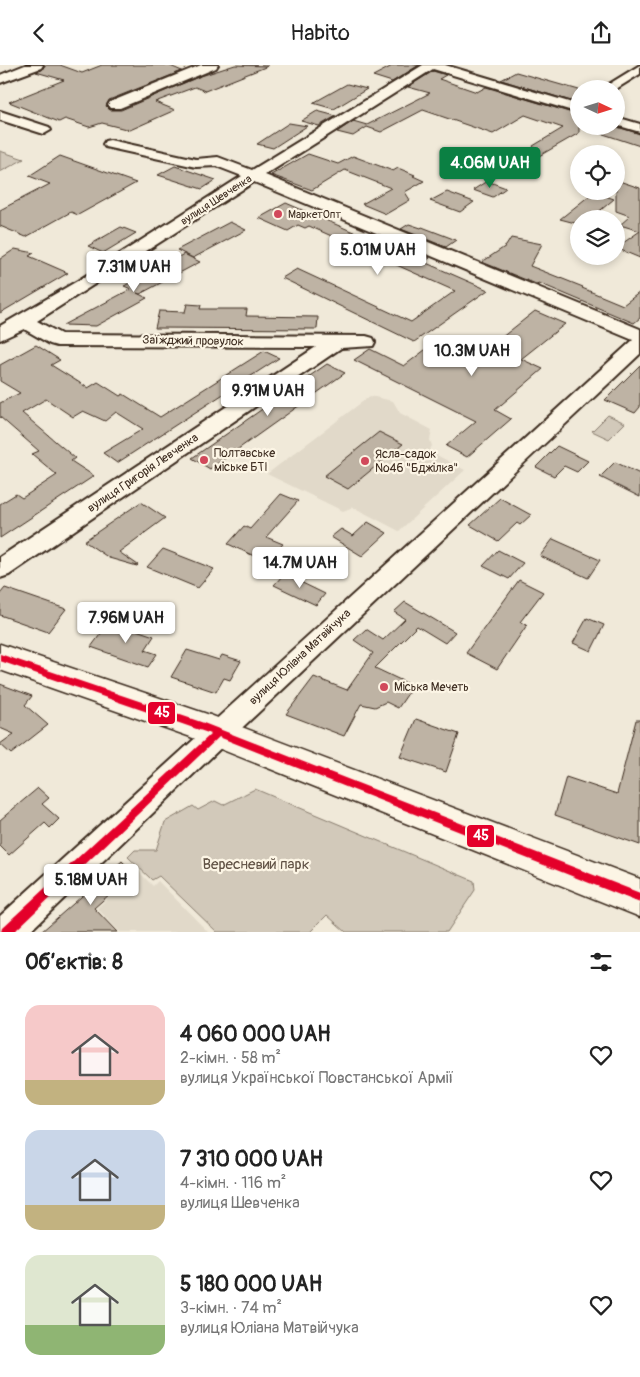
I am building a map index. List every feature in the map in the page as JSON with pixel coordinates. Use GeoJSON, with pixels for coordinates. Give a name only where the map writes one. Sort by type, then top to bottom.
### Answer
{"type":"FeatureCollection","features":[{"type":"Feature","properties":{"kind":"main road"},"geometry":{"type":"LineString","coordinates":[[0,657],[86,689],[218,733],[640,898]]}},
{"type":"Feature","properties":{"kind":"street"},"geometry":{"type":"LineString","coordinates":[[0,79],[38,65]]}},
{"type":"Feature","properties":{"kind":"street"},"geometry":{"type":"LineString","coordinates":[[115,105],[212,65]]}},
{"type":"Feature","properties":{"kind":"street"},"geometry":{"type":"LineString","coordinates":[[432,65],[570,106]]}},
{"type":"Feature","properties":{"kind":"street","name":"вулиця Шевченка"},"geometry":{"type":"LineString","coordinates":[[0,334],[24,321],[345,117],[432,65]]}},
{"type":"Feature","properties":{"kind":"street"},"geometry":{"type":"LineString","coordinates":[[622,80],[640,69]]}},
{"type":"Feature","properties":{"kind":"street"},"geometry":{"type":"LineString","coordinates":[[0,115],[44,130]]}},
{"type":"Feature","properties":{"kind":"street"},"geometry":{"type":"LineString","coordinates":[[625,124],[640,128]]}},
{"type":"Feature","properties":{"kind":"street"},"geometry":{"type":"LineString","coordinates":[[110,144],[196,163],[218,161],[640,336]]}},
{"type":"Feature","properties":{"kind":"street","name":"Заїжджий провулок"},"geometry":{"type":"LineString","coordinates":[[24,321],[57,340],[366,342]]}},
{"type":"Feature","properties":{"kind":"street","name":"вулиця Григорія Левченка"},"geometry":{"type":"LineString","coordinates":[[0,569],[335,343]]}},
{"type":"Feature","properties":{"kind":"street","name":"вулиця Юліана Матвійчука"},"geometry":{"type":"LineString","coordinates":[[6,932],[218,733],[640,345]]}},
{"type":"Feature","properties":{"kind":"shaded area","name":"Ясла-садок №46 \"Бджілка\""},"geometry":{"type":"Polygon","coordinates":[[[370,396],[393,401],[400,413],[432,430],[430,440],[432,446],[429,451],[465,470],[399,531],[353,507],[343,511],[267,474],[370,396]]]}},
{"type":"Feature","properties":{"kind":"shaded area"},"geometry":{"type":"Polygon","coordinates":[[[138,871],[153,886],[158,881],[208,932],[120,932],[97,908],[138,871]]]}},
{"type":"Feature","properties":{"kind":"green space"},"geometry":{"type":"Polygon","coordinates":[[[0,151],[24,159],[0,172],[0,151]]]}},
{"type":"Feature","properties":{"kind":"green space"},"geometry":{"type":"Polygon","coordinates":[[[608,415],[625,423],[609,439],[592,431],[608,415]]]}},
{"type":"Feature","properties":{"kind":"green space","name":"Вересневий парк"},"geometry":{"type":"Polygon","coordinates":[[[255,789],[474,881],[475,890],[447,932],[346,932],[327,915],[310,932],[217,932],[159,876],[152,880],[128,857],[135,850],[156,850],[165,822],[193,806],[198,810],[215,801],[223,805],[255,789]]]}},
{"type":"Feature","properties":{"kind":"building"},"geometry":{"type":"Polygon","coordinates":[[[45,65],[60,65],[82,73],[102,65],[168,65],[182,71],[109,100],[106,106],[110,110],[121,110],[198,77],[235,65],[268,66],[205,91],[195,87],[155,102],[175,110],[130,130],[102,123],[89,127],[65,119],[59,122],[9,102],[64,80],[36,72],[42,70],[45,65]]]}},
{"type":"Feature","properties":{"kind":"building"},"geometry":{"type":"Polygon","coordinates":[[[394,65],[419,65],[392,82],[373,76],[394,65]]]}},
{"type":"Feature","properties":{"kind":"building"},"geometry":{"type":"Polygon","coordinates":[[[433,71],[446,75],[439,79],[477,92],[486,87],[570,112],[570,135],[576,135],[539,156],[533,146],[563,128],[525,115],[493,134],[423,110],[381,132],[367,127],[353,136],[337,132],[353,121],[367,125],[430,93],[408,87],[433,71]]]}},
{"type":"Feature","properties":{"kind":"building"},"geometry":{"type":"Polygon","coordinates":[[[516,72],[570,87],[570,101],[501,80],[516,72]]]}},
{"type":"Feature","properties":{"kind":"building"},"geometry":{"type":"Polygon","coordinates":[[[347,84],[367,89],[334,109],[313,103],[347,84]]]}},
{"type":"Feature","properties":{"kind":"building"},"geometry":{"type":"Polygon","coordinates":[[[317,111],[336,116],[319,126],[301,121],[317,111]]]}},
{"type":"Feature","properties":{"kind":"building"},"geometry":{"type":"Polygon","coordinates":[[[289,123],[307,126],[273,148],[257,144],[289,123]]]}},
{"type":"Feature","properties":{"kind":"building"},"geometry":{"type":"Polygon","coordinates":[[[625,129],[640,134],[640,146],[606,135],[625,135],[625,129]]]}},
{"type":"Feature","properties":{"kind":"building"},"geometry":{"type":"Polygon","coordinates":[[[308,154],[338,164],[353,156],[393,171],[398,168],[424,181],[405,192],[410,200],[386,214],[362,204],[391,188],[345,170],[312,190],[271,175],[308,154]]]}},
{"type":"Feature","properties":{"kind":"building"},"geometry":{"type":"Polygon","coordinates":[[[60,156],[136,183],[78,215],[71,212],[26,237],[0,226],[0,210],[50,184],[29,176],[60,156]]]}},
{"type":"Feature","properties":{"kind":"building"},"geometry":{"type":"Polygon","coordinates":[[[175,166],[216,180],[202,189],[158,175],[175,166]]]}},
{"type":"Feature","properties":{"kind":"building"},"geometry":{"type":"Polygon","coordinates":[[[487,181],[506,188],[493,197],[473,190],[487,181]]]}},
{"type":"Feature","properties":{"kind":"building"},"geometry":{"type":"Polygon","coordinates":[[[625,183],[640,188],[640,231],[625,226],[625,220],[630,216],[625,214],[625,210],[616,210],[616,200],[625,200],[625,183]]]}},
{"type":"Feature","properties":{"kind":"building"},"geometry":{"type":"Polygon","coordinates":[[[447,192],[474,202],[460,212],[430,201],[447,192]]]}},
{"type":"Feature","properties":{"kind":"building"},"geometry":{"type":"Polygon","coordinates":[[[584,200],[613,200],[601,210],[571,210],[584,200]]]}},
{"type":"Feature","properties":{"kind":"building"},"geometry":{"type":"Polygon","coordinates":[[[286,203],[379,243],[385,239],[430,258],[424,262],[488,290],[414,342],[282,278],[297,269],[411,322],[455,291],[309,226],[305,228],[298,225],[288,231],[259,218],[286,203]]]}},
{"type":"Feature","properties":{"kind":"building"},"geometry":{"type":"Polygon","coordinates":[[[570,211],[570,222],[560,219],[570,211]]]}},
{"type":"Feature","properties":{"kind":"building"},"geometry":{"type":"Polygon","coordinates":[[[230,222],[246,230],[193,258],[177,250],[230,222]]]}},
{"type":"Feature","properties":{"kind":"building"},"geometry":{"type":"Polygon","coordinates":[[[409,224],[456,240],[446,247],[401,229],[409,224]]]}},
{"type":"Feature","properties":{"kind":"building"},"geometry":{"type":"Polygon","coordinates":[[[121,227],[136,233],[103,253],[88,246],[121,227]]]}},
{"type":"Feature","properties":{"kind":"building"},"geometry":{"type":"Polygon","coordinates":[[[640,231],[640,258],[625,252],[625,242],[640,231]]]}},
{"type":"Feature","properties":{"kind":"building"},"geometry":{"type":"Polygon","coordinates":[[[511,238],[542,244],[530,266],[582,288],[623,305],[640,292],[640,318],[634,323],[539,283],[536,284],[482,262],[506,246],[511,238]]]}},
{"type":"Feature","properties":{"kind":"building"},"geometry":{"type":"Polygon","coordinates":[[[15,249],[34,253],[29,256],[68,273],[0,313],[0,259],[15,249]]]}},
{"type":"Feature","properties":{"kind":"building"},"geometry":{"type":"Polygon","coordinates":[[[184,254],[200,262],[140,294],[137,293],[147,298],[96,326],[63,325],[131,289],[124,286],[184,254]]]}},
{"type":"Feature","properties":{"kind":"building"},"geometry":{"type":"Polygon","coordinates":[[[187,304],[201,305],[200,309],[247,309],[246,316],[318,317],[317,329],[155,328],[159,311],[185,312],[187,304]]]}},
{"type":"Feature","properties":{"kind":"building"},"geometry":{"type":"Polygon","coordinates":[[[535,311],[565,324],[521,359],[543,369],[495,410],[511,419],[467,457],[446,446],[476,421],[354,360],[370,349],[404,366],[434,343],[472,361],[535,311]]]}},
{"type":"Feature","properties":{"kind":"building"},"geometry":{"type":"Polygon","coordinates":[[[36,345],[60,360],[51,365],[88,388],[98,382],[120,396],[123,394],[160,417],[264,351],[279,358],[117,463],[103,453],[143,429],[116,412],[105,421],[83,411],[73,417],[46,399],[22,413],[75,458],[71,461],[94,476],[0,538],[0,504],[16,494],[22,498],[57,475],[32,454],[39,451],[0,417],[0,403],[20,393],[0,381],[0,365],[36,345]]]}},
{"type":"Feature","properties":{"kind":"building"},"geometry":{"type":"Polygon","coordinates":[[[327,364],[345,373],[210,469],[192,458],[327,364]]]}},
{"type":"Feature","properties":{"kind":"building"},"geometry":{"type":"Polygon","coordinates":[[[640,365],[640,407],[635,413],[605,400],[640,365]]]}},
{"type":"Feature","properties":{"kind":"building"},"geometry":{"type":"Polygon","coordinates":[[[379,432],[403,444],[348,489],[324,476],[379,432]]]}},
{"type":"Feature","properties":{"kind":"building"},"geometry":{"type":"Polygon","coordinates":[[[557,446],[588,461],[577,472],[564,466],[554,476],[536,467],[557,446]]]}},
{"type":"Feature","properties":{"kind":"building"},"geometry":{"type":"Polygon","coordinates":[[[615,462],[640,474],[640,497],[600,477],[615,462]]]}},
{"type":"Feature","properties":{"kind":"building"},"geometry":{"type":"Polygon","coordinates":[[[281,494],[298,501],[266,537],[283,544],[267,562],[228,544],[244,526],[250,529],[281,494]]]}},
{"type":"Feature","properties":{"kind":"building"},"geometry":{"type":"Polygon","coordinates":[[[500,498],[531,515],[520,525],[517,523],[498,541],[470,525],[500,498]]]}},
{"type":"Feature","properties":{"kind":"building"},"geometry":{"type":"Polygon","coordinates":[[[141,502],[165,518],[119,552],[137,566],[109,558],[84,541],[141,502]]]}},
{"type":"Feature","properties":{"kind":"building"},"geometry":{"type":"Polygon","coordinates":[[[368,522],[387,533],[362,556],[331,537],[341,529],[353,536],[368,522]]]}},
{"type":"Feature","properties":{"kind":"building"},"geometry":{"type":"Polygon","coordinates":[[[553,539],[600,560],[588,578],[540,556],[553,539]]]}},
{"type":"Feature","properties":{"kind":"building"},"geometry":{"type":"Polygon","coordinates":[[[163,549],[214,569],[198,588],[147,567],[163,549]]]}},
{"type":"Feature","properties":{"kind":"building"},"geometry":{"type":"Polygon","coordinates":[[[498,550],[523,563],[509,579],[483,566],[498,550]]]}},
{"type":"Feature","properties":{"kind":"building"},"geometry":{"type":"Polygon","coordinates":[[[284,574],[325,594],[316,605],[274,585],[284,574]]]}},
{"type":"Feature","properties":{"kind":"building"},"geometry":{"type":"Polygon","coordinates":[[[519,580],[543,592],[520,622],[527,625],[497,669],[466,653],[519,580]]]}},
{"type":"Feature","properties":{"kind":"building"},"geometry":{"type":"Polygon","coordinates":[[[5,588],[66,609],[48,632],[0,615],[0,594],[5,588]]]}},
{"type":"Feature","properties":{"kind":"building"},"geometry":{"type":"Polygon","coordinates":[[[405,602],[455,632],[445,643],[417,626],[375,668],[413,686],[398,708],[386,702],[375,707],[361,704],[344,736],[286,714],[314,677],[347,690],[373,653],[354,640],[366,629],[383,640],[405,619],[394,612],[405,602]]]}},
{"type":"Feature","properties":{"kind":"building"},"geometry":{"type":"Polygon","coordinates":[[[587,618],[604,625],[591,651],[573,643],[587,618]]]}},
{"type":"Feature","properties":{"kind":"building"},"geometry":{"type":"Polygon","coordinates":[[[110,621],[154,636],[145,650],[157,654],[148,667],[91,647],[110,621]]]}},
{"type":"Feature","properties":{"kind":"building"},"geometry":{"type":"Polygon","coordinates":[[[187,650],[219,660],[222,655],[241,661],[230,680],[224,678],[216,692],[171,677],[187,650]]]}},
{"type":"Feature","properties":{"kind":"building"},"geometry":{"type":"Polygon","coordinates":[[[0,684],[32,696],[25,705],[48,725],[11,754],[0,744],[14,734],[0,728],[0,684]]]}},
{"type":"Feature","properties":{"kind":"building"},"geometry":{"type":"Polygon","coordinates":[[[416,719],[459,734],[446,772],[400,757],[416,719]]]}},
{"type":"Feature","properties":{"kind":"building"},"geometry":{"type":"Polygon","coordinates":[[[636,720],[640,720],[640,845],[555,815],[566,777],[617,794],[636,720]]]}},
{"type":"Feature","properties":{"kind":"building"},"geometry":{"type":"Polygon","coordinates":[[[38,788],[49,798],[42,804],[59,819],[50,828],[45,823],[9,855],[0,846],[0,820],[38,788]]]}},
{"type":"Feature","properties":{"kind":"building"},"geometry":{"type":"Polygon","coordinates":[[[122,861],[134,873],[94,908],[117,932],[41,932],[122,861]]]}},
{"type":"Feature","properties":{"kind":"transit line","name":"45"},"geometry":{"type":"LineString","coordinates":[[0,657],[198,725],[640,898]]}},
{"type":"Feature","properties":{"kind":"transit line","name":"45"},"geometry":{"type":"LineString","coordinates":[[6,932],[218,733]]}},
{"type":"Feature","properties":{"kind":"place","name":"МаркетОпт"},"geometry":{"type":"Point","coordinates":[278,214]}},
{"type":"Feature","properties":{"kind":"place","name":"Полтавське міське БТІ"},"geometry":{"type":"Point","coordinates":[204,460]}},
{"type":"Feature","properties":{"kind":"place","name":"Ясла-садок №46 \"Бджілка\""},"geometry":{"type":"Point","coordinates":[365,461]}},
{"type":"Feature","properties":{"kind":"place","name":"Міська Мечеть"},"geometry":{"type":"Point","coordinates":[384,687]}}]}
